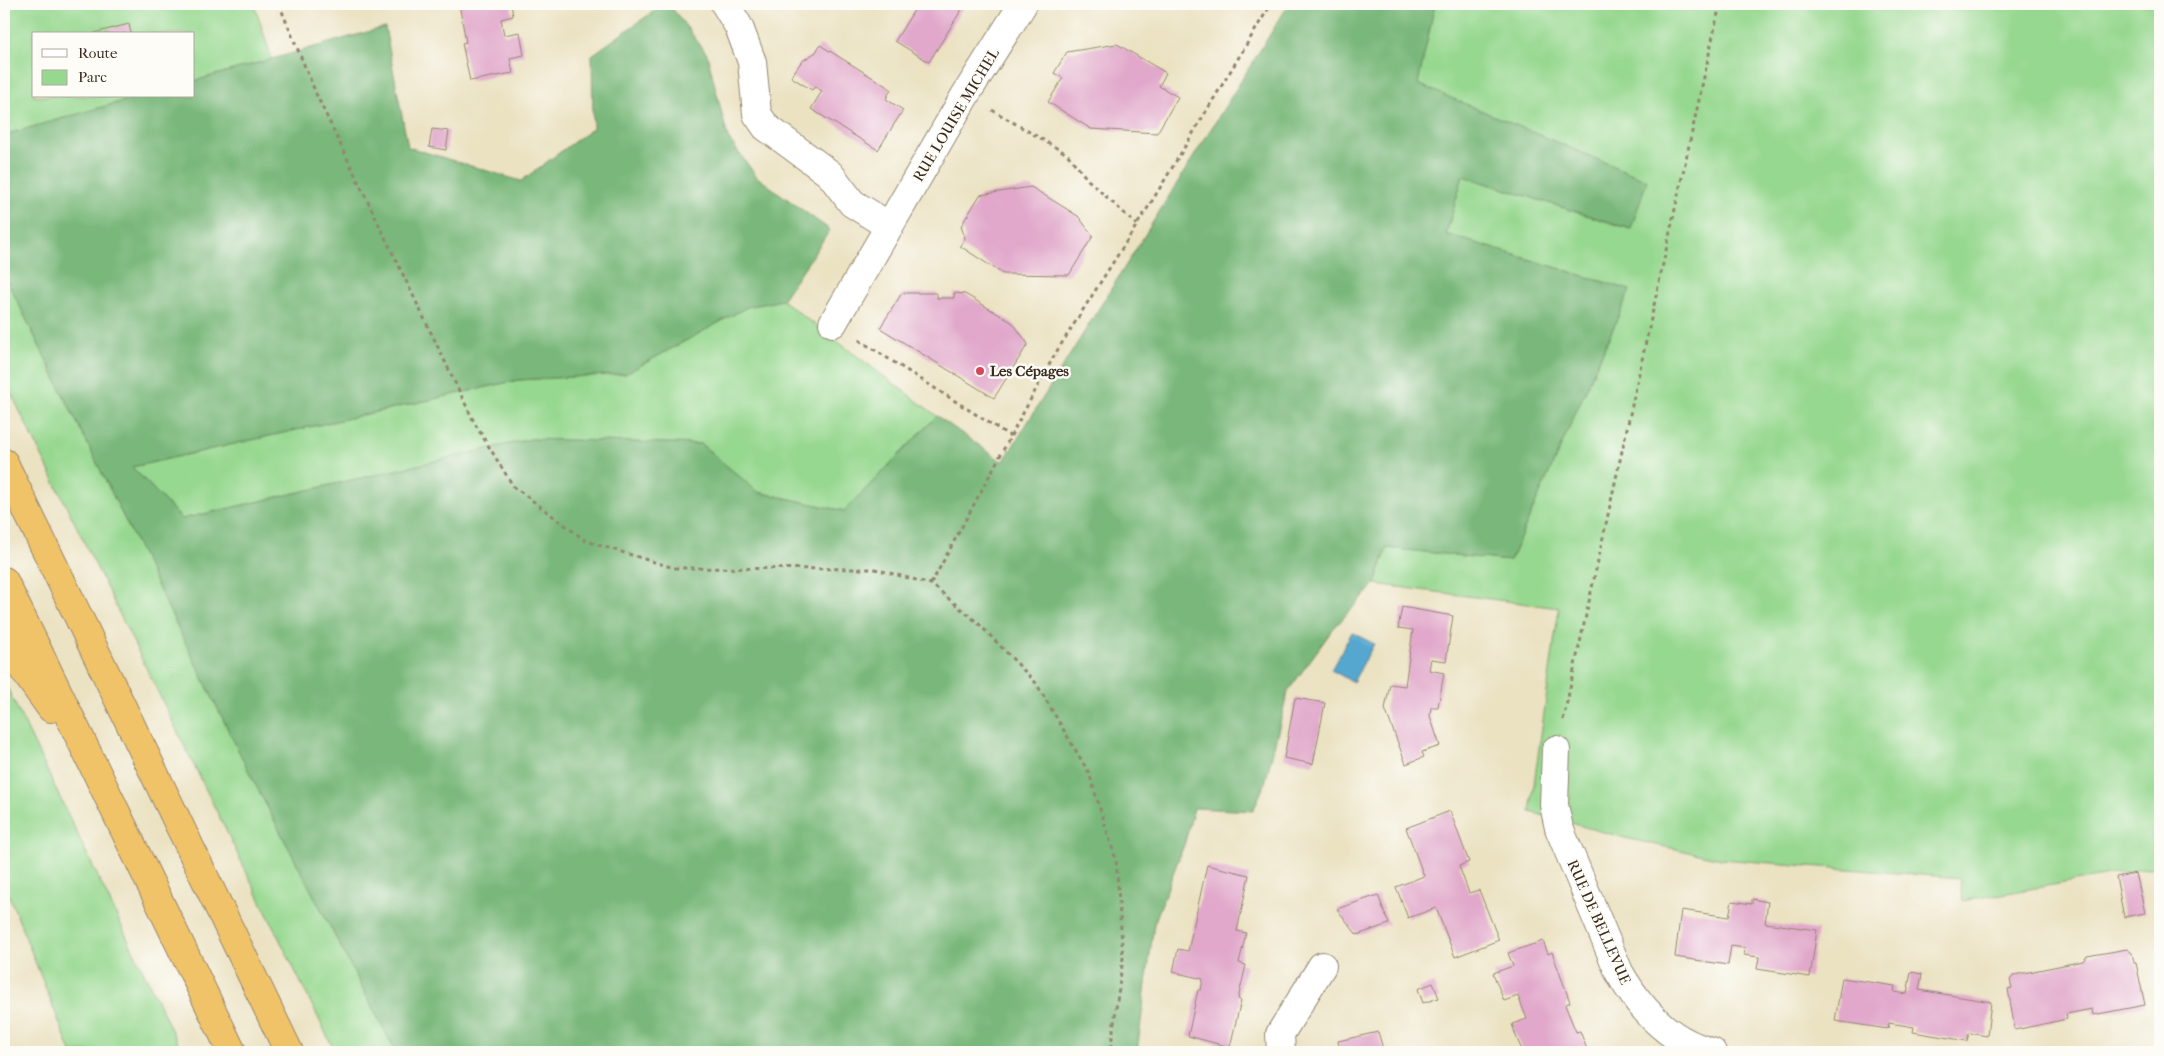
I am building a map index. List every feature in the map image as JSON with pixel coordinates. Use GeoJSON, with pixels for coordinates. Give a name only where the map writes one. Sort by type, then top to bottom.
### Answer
{"type":"FeatureCollection","features":[{"type":"Feature","properties":{"kind":"highway"},"geometry":{"type":"LineString","coordinates":[[4,464],[289,1052]]}},
{"type":"Feature","properties":{"kind":"highway"},"geometry":{"type":"LineString","coordinates":[[4,581],[232,1052]]}},
{"type":"Feature","properties":{"kind":"highway"},"geometry":{"type":"LineString","coordinates":[[4,633],[18,662],[94,767]]}},
{"type":"Feature","properties":{"kind":"street"},"geometry":{"type":"LineString","coordinates":[[725,4],[739,27],[752,62],[758,114],[766,127],[830,174],[852,203],[890,226]]}},
{"type":"Feature","properties":{"kind":"street","name":"RUE LOUISE MICHEL"},"geometry":{"type":"LineString","coordinates":[[833,323],[966,94],[1023,4]]}},
{"type":"Feature","properties":{"kind":"street","name":"RUE DE BELLEVUE"},"geometry":{"type":"LineString","coordinates":[[1556,750],[1554,805],[1558,828],[1619,972],[1631,994],[1646,1012],[1662,1026],[1682,1039],[1712,1052]]}},
{"type":"Feature","properties":{"kind":"street"},"geometry":{"type":"LineString","coordinates":[[1281,1052],[1280,1034],[1322,966]]}},
{"type":"Feature","properties":{"kind":"path"},"geometry":{"type":"LineString","coordinates":[[279,4],[317,96],[475,424],[513,486],[586,541],[674,568],[875,569],[931,584],[978,623],[1036,683],[1089,773],[1116,860],[1123,958],[1110,1052]]}},
{"type":"Feature","properties":{"kind":"path"},"geometry":{"type":"LineString","coordinates":[[931,584],[1055,354],[1137,225],[1271,4]]}},
{"type":"Feature","properties":{"kind":"path"},"geometry":{"type":"LineString","coordinates":[[1556,750],[1720,4]]}},
{"type":"Feature","properties":{"kind":"path"},"geometry":{"type":"LineString","coordinates":[[966,94],[1067,154],[1088,180],[1137,225]]}},
{"type":"Feature","properties":{"kind":"path"},"geometry":{"type":"LineString","coordinates":[[833,323],[1010,436]]}},
{"type":"Feature","properties":{"kind":"green space"},"geometry":{"type":"Polygon","coordinates":[[[4,4],[254,4],[272,59],[195,81],[195,32],[32,32],[32,98],[134,98],[4,135],[4,4]]]}},
{"type":"Feature","properties":{"kind":"green space"},"geometry":{"type":"Polygon","coordinates":[[[664,4],[669,4],[707,54],[728,138],[757,177],[830,230],[782,300],[747,307],[625,374],[518,380],[132,467],[182,519],[531,439],[701,444],[758,492],[844,511],[937,416],[1003,462],[1289,4],[1435,4],[1418,84],[1647,180],[1631,229],[1463,176],[1446,234],[1630,290],[1510,561],[1387,548],[1375,584],[1333,629],[1288,691],[1265,783],[1253,811],[1194,808],[1185,842],[1154,924],[1137,1052],[396,1052],[252,778],[4,274],[4,135],[134,98],[195,98],[195,81],[385,27],[408,147],[521,181],[593,128],[592,55],[664,4]]]}},
{"type":"Feature","properties":{"kind":"green space"},"geometry":{"type":"Polygon","coordinates":[[[1435,4],[2160,4],[2160,866],[1962,901],[1960,878],[1721,859],[1625,838],[1530,812],[1559,608],[1375,584],[1387,548],[1510,561],[1630,290],[1446,234],[1463,176],[1630,229],[1646,180],[1417,84],[1435,4]]]}},
{"type":"Feature","properties":{"kind":"green space"},"geometry":{"type":"Polygon","coordinates":[[[4,274],[252,778],[396,1052],[335,1052],[4,379],[4,274]]]}},
{"type":"Feature","properties":{"kind":"green space"},"geometry":{"type":"Polygon","coordinates":[[[782,300],[937,416],[845,511],[757,492],[701,444],[531,439],[182,519],[132,467],[518,380],[625,374],[747,307],[782,300]]]}},
{"type":"Feature","properties":{"kind":"green space"},"geometry":{"type":"Polygon","coordinates":[[[4,681],[182,1052],[133,1052],[131,1048],[114,1052],[71,1052],[4,883],[4,681]]]}},
{"type":"Feature","properties":{"kind":"water"},"geometry":{"type":"Polygon","coordinates":[[[1352,632],[1374,644],[1353,682],[1331,670],[1352,632]]]}},
{"type":"Feature","properties":{"kind":"building"},"geometry":{"type":"Polygon","coordinates":[[[459,4],[511,4],[513,16],[501,19],[504,35],[520,32],[524,55],[510,58],[513,73],[470,81],[462,43],[466,42],[459,4]]]}},
{"type":"Feature","properties":{"kind":"building"},"geometry":{"type":"Polygon","coordinates":[[[918,4],[965,4],[929,62],[895,41],[918,4]]]}},
{"type":"Feature","properties":{"kind":"building"},"geometry":{"type":"Polygon","coordinates":[[[129,24],[131,32],[98,32],[129,24]]]}},
{"type":"Feature","properties":{"kind":"building"},"geometry":{"type":"Polygon","coordinates":[[[1117,44],[1166,73],[1159,86],[1178,97],[1157,133],[1091,129],[1048,102],[1063,78],[1054,73],[1067,52],[1117,44]]]}},
{"type":"Feature","properties":{"kind":"building"},"geometry":{"type":"Polygon","coordinates":[[[820,45],[891,89],[886,99],[903,110],[878,150],[811,109],[822,91],[815,87],[812,90],[791,77],[801,62],[816,52],[820,45]]]}},
{"type":"Feature","properties":{"kind":"building"},"geometry":{"type":"Polygon","coordinates":[[[432,129],[449,131],[446,150],[429,147],[432,129]]]}},
{"type":"Feature","properties":{"kind":"building"},"geometry":{"type":"Polygon","coordinates":[[[1031,187],[1078,216],[1093,236],[1069,275],[1003,274],[960,246],[965,238],[961,226],[980,195],[1031,187]]]}},
{"type":"Feature","properties":{"kind":"building","name":"Les Cépages"},"geometry":{"type":"Polygon","coordinates":[[[902,293],[937,293],[937,298],[954,298],[954,293],[965,294],[1013,323],[1028,344],[994,398],[880,328],[902,293]]]}},
{"type":"Feature","properties":{"kind":"building"},"geometry":{"type":"Polygon","coordinates":[[[1402,607],[1453,616],[1446,661],[1431,659],[1429,670],[1444,673],[1438,707],[1431,707],[1430,716],[1440,746],[1422,752],[1424,757],[1406,764],[1385,709],[1390,684],[1405,686],[1413,630],[1398,628],[1402,607]]]}},
{"type":"Feature","properties":{"kind":"building"},"geometry":{"type":"Polygon","coordinates":[[[1295,698],[1325,703],[1313,764],[1284,758],[1295,698]]]}},
{"type":"Feature","properties":{"kind":"building"},"geometry":{"type":"Polygon","coordinates":[[[1450,811],[1469,862],[1459,866],[1469,893],[1479,890],[1499,940],[1455,957],[1436,908],[1408,918],[1396,887],[1424,876],[1406,828],[1450,811]]]}},
{"type":"Feature","properties":{"kind":"building"},"geometry":{"type":"Polygon","coordinates":[[[1207,865],[1249,875],[1237,931],[1246,933],[1239,963],[1246,965],[1238,999],[1241,1000],[1230,1047],[1188,1036],[1198,990],[1201,990],[1203,979],[1173,972],[1178,949],[1188,951],[1207,865]]]}},
{"type":"Feature","properties":{"kind":"building"},"geometry":{"type":"Polygon","coordinates":[[[2136,873],[2145,913],[2124,917],[2116,877],[2136,873]]]}},
{"type":"Feature","properties":{"kind":"building"},"geometry":{"type":"Polygon","coordinates":[[[1378,895],[1389,924],[1357,935],[1337,909],[1378,895]]]}},
{"type":"Feature","properties":{"kind":"building"},"geometry":{"type":"Polygon","coordinates":[[[1752,899],[1768,902],[1765,923],[1817,930],[1810,977],[1757,969],[1759,957],[1744,955],[1745,948],[1731,946],[1728,965],[1675,957],[1681,910],[1729,917],[1732,901],[1752,904],[1752,899]]]}},
{"type":"Feature","properties":{"kind":"building"},"geometry":{"type":"Polygon","coordinates":[[[1543,941],[1548,954],[1552,952],[1570,1002],[1565,1005],[1576,1032],[1580,1031],[1588,1052],[1539,1052],[1538,1048],[1523,1052],[1517,1039],[1512,1024],[1527,1019],[1518,996],[1504,1001],[1493,973],[1513,966],[1508,953],[1543,941]]]}},
{"type":"Feature","properties":{"kind":"building"},"geometry":{"type":"Polygon","coordinates":[[[2127,949],[2132,953],[2134,963],[2136,963],[2145,1005],[2093,1015],[2092,1009],[2066,1014],[2067,1019],[2015,1030],[2008,989],[2012,988],[2010,980],[2014,975],[2083,961],[2087,956],[2127,949]]]}},
{"type":"Feature","properties":{"kind":"building"},"geometry":{"type":"Polygon","coordinates":[[[1911,972],[1922,974],[1919,990],[1991,1002],[1987,1036],[1969,1033],[1967,1041],[1913,1032],[1914,1027],[1889,1023],[1888,1029],[1835,1021],[1842,978],[1895,986],[1894,992],[1907,994],[1911,972]]]}},
{"type":"Feature","properties":{"kind":"building"},"geometry":{"type":"Polygon","coordinates":[[[1433,983],[1439,998],[1423,1003],[1418,989],[1433,983]]]}},
{"type":"Feature","properties":{"kind":"building"},"geometry":{"type":"Polygon","coordinates":[[[1378,1032],[1384,1052],[1340,1052],[1338,1041],[1378,1032]]]}},
{"type":"Feature","properties":{"kind":"place","name":"Les Cépages"},"geometry":{"type":"Point","coordinates":[980,371]}}]}
